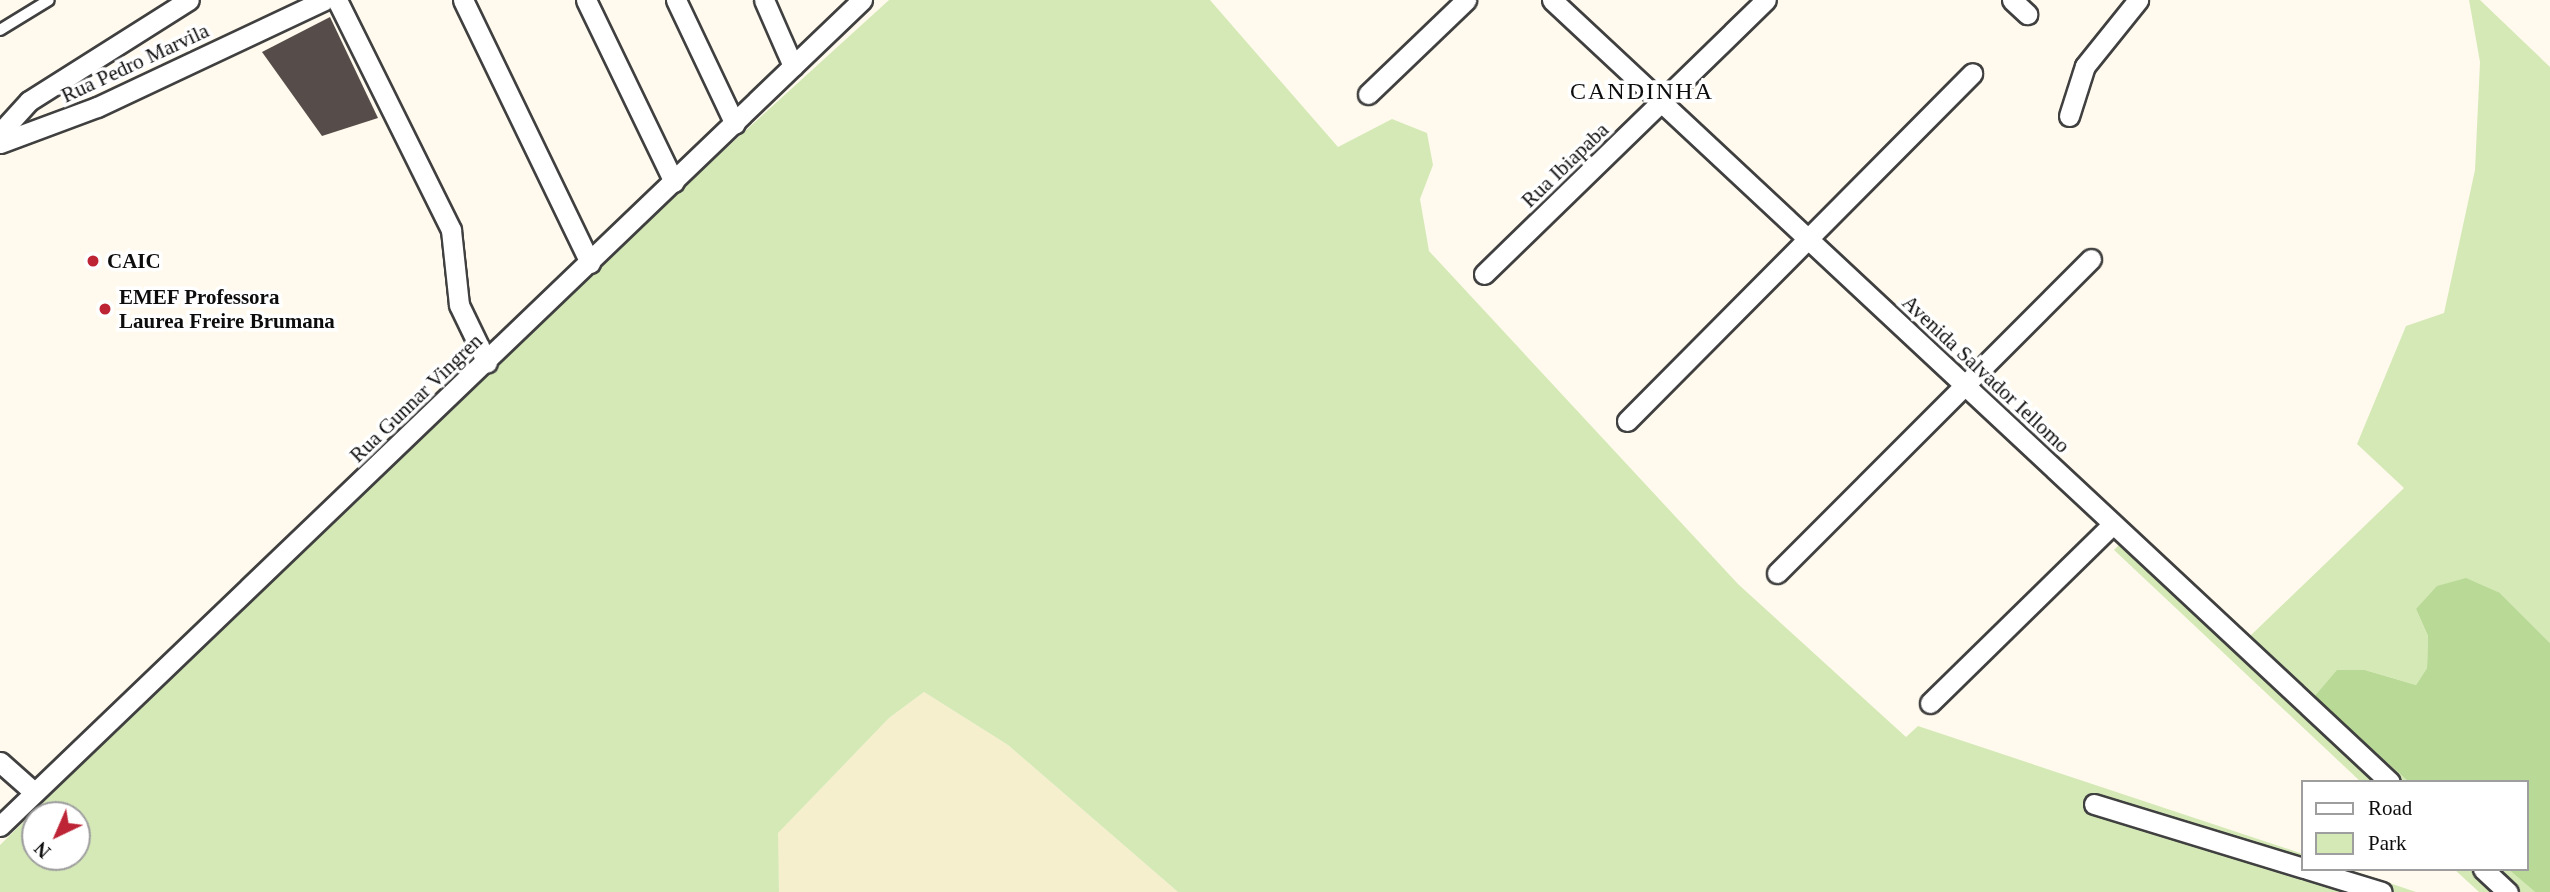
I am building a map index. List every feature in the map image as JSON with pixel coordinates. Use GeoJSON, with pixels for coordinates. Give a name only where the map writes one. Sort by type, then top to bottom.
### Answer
{"type":"FeatureCollection","features":[{"type":"Feature","properties":{"kind":"street"},"geometry":{"type":"LineString","coordinates":[[0,133],[29,101],[189,0]]}},
{"type":"Feature","properties":{"kind":"street","name":"Rua Pedro Marvila"},"geometry":{"type":"LineString","coordinates":[[0,143],[97,107],[324,0]]}},
{"type":"Feature","properties":{"kind":"street"},"geometry":{"type":"LineString","coordinates":[[337,0],[451,230],[461,313],[487,363]]}},
{"type":"Feature","properties":{"kind":"street"},"geometry":{"type":"LineString","coordinates":[[463,0],[590,263]]}},
{"type":"Feature","properties":{"kind":"street"},"geometry":{"type":"LineString","coordinates":[[586,0],[674,182]]}},
{"type":"Feature","properties":{"kind":"street"},"geometry":{"type":"LineString","coordinates":[[676,0],[734,124]]}},
{"type":"Feature","properties":{"kind":"street"},"geometry":{"type":"LineString","coordinates":[[764,0],[793,66]]}},
{"type":"Feature","properties":{"kind":"street"},"geometry":{"type":"LineString","coordinates":[[1368,94],[1466,0]]}},
{"type":"Feature","properties":{"kind":"street","name":"Avenida Salvador Iellomo"},"geometry":{"type":"LineString","coordinates":[[1552,0],[2388,780]]}},
{"type":"Feature","properties":{"kind":"street","name":"Rua Ibiapaba"},"geometry":{"type":"LineString","coordinates":[[1484,274],[1766,0]]}},
{"type":"Feature","properties":{"kind":"street"},"geometry":{"type":"LineString","coordinates":[[2011,0],[2027,14]]}},
{"type":"Feature","properties":{"kind":"street"},"geometry":{"type":"LineString","coordinates":[[2069,116],[2085,66],[2138,0]]}},
{"type":"Feature","properties":{"kind":"street","name":"Rua Gunnar Vingren"},"geometry":{"type":"LineString","coordinates":[[0,826],[487,363],[856,2]]}},
{"type":"Feature","properties":{"kind":"street"},"geometry":{"type":"LineString","coordinates":[[1627,421],[1811,242],[1972,73]]}},
{"type":"Feature","properties":{"kind":"street"},"geometry":{"type":"LineString","coordinates":[[1777,573],[1967,388],[2091,259]]}},
{"type":"Feature","properties":{"kind":"street"},"geometry":{"type":"LineString","coordinates":[[1930,704],[2113,524]]}},
{"type":"Feature","properties":{"kind":"street"},"geometry":{"type":"LineString","coordinates":[[0,762],[34,792]]}},
{"type":"Feature","properties":{"kind":"street"},"geometry":{"type":"LineString","coordinates":[[2094,804],[2302,868]]}},
{"type":"Feature","properties":{"kind":"street"},"geometry":{"type":"LineString","coordinates":[[2312,871],[2382,892]]}},
{"type":"Feature","properties":{"kind":"street"},"geometry":{"type":"LineString","coordinates":[[2485,871],[2508,892]]}},
{"type":"Feature","properties":{"kind":"lane"},"geometry":{"type":"LineString","coordinates":[[0,30],[49,0]]}},
{"type":"Feature","properties":{"kind":"shaded area"},"geometry":{"type":"Polygon","coordinates":[[[924,692],[1008,745],[1178,892],[779,892],[777,833],[889,718],[924,692]]]}},
{"type":"Feature","properties":{"kind":"green space"},"geometry":{"type":"Polygon","coordinates":[[[889,0],[1210,0],[1338,147],[1392,119],[1427,133],[1433,165],[1420,199],[1429,251],[1738,584],[1906,737],[1918,726],[2302,854],[2302,871],[2354,871],[2416,892],[1178,892],[1008,745],[924,692],[889,718],[778,833],[779,892],[0,892],[0,845],[21,824],[21,871],[91,871],[91,801],[45,801],[502,352],[889,0]]]}},
{"type":"Feature","properties":{"kind":"green space"},"geometry":{"type":"Polygon","coordinates":[[[2469,0],[2480,0],[2550,67],[2550,643],[2500,593],[2416,609],[2428,636],[2427,668],[2416,685],[2365,670],[2314,696],[2407,780],[2359,780],[2114,550],[2133,531],[2249,637],[2404,488],[2357,444],[2406,326],[2444,313],[2475,170],[2480,62],[2469,0]]]}},
{"type":"Feature","properties":{"kind":"green space"},"geometry":{"type":"Polygon","coordinates":[[[2466,578],[2500,593],[2550,643],[2550,892],[2535,892],[2510,871],[2529,871],[2529,780],[2407,780],[2314,697],[2337,670],[2365,670],[2416,685],[2427,668],[2428,636],[2416,609],[2437,586],[2466,578]]]}},
{"type":"Feature","properties":{"kind":"green space"},"geometry":{"type":"Polygon","coordinates":[[[2456,871],[2510,871],[2535,892],[2479,892],[2456,871]]]}},
{"type":"Feature","properties":{"kind":"building"},"geometry":{"type":"Polygon","coordinates":[[[330,17],[378,118],[322,136],[262,52],[330,17]]]}},
{"type":"Feature","properties":{"kind":"place","name":"CAIC"},"geometry":{"type":"Point","coordinates":[93,261]}},
{"type":"Feature","properties":{"kind":"place","name":"EMEF Professora Laurea Freire Brumana"},"geometry":{"type":"Point","coordinates":[105,309]}},
{"type":"Feature","properties":{"kind":"district","name":"CANDINHA"},"geometry":{"type":"Point","coordinates":[1642,92]}}]}
